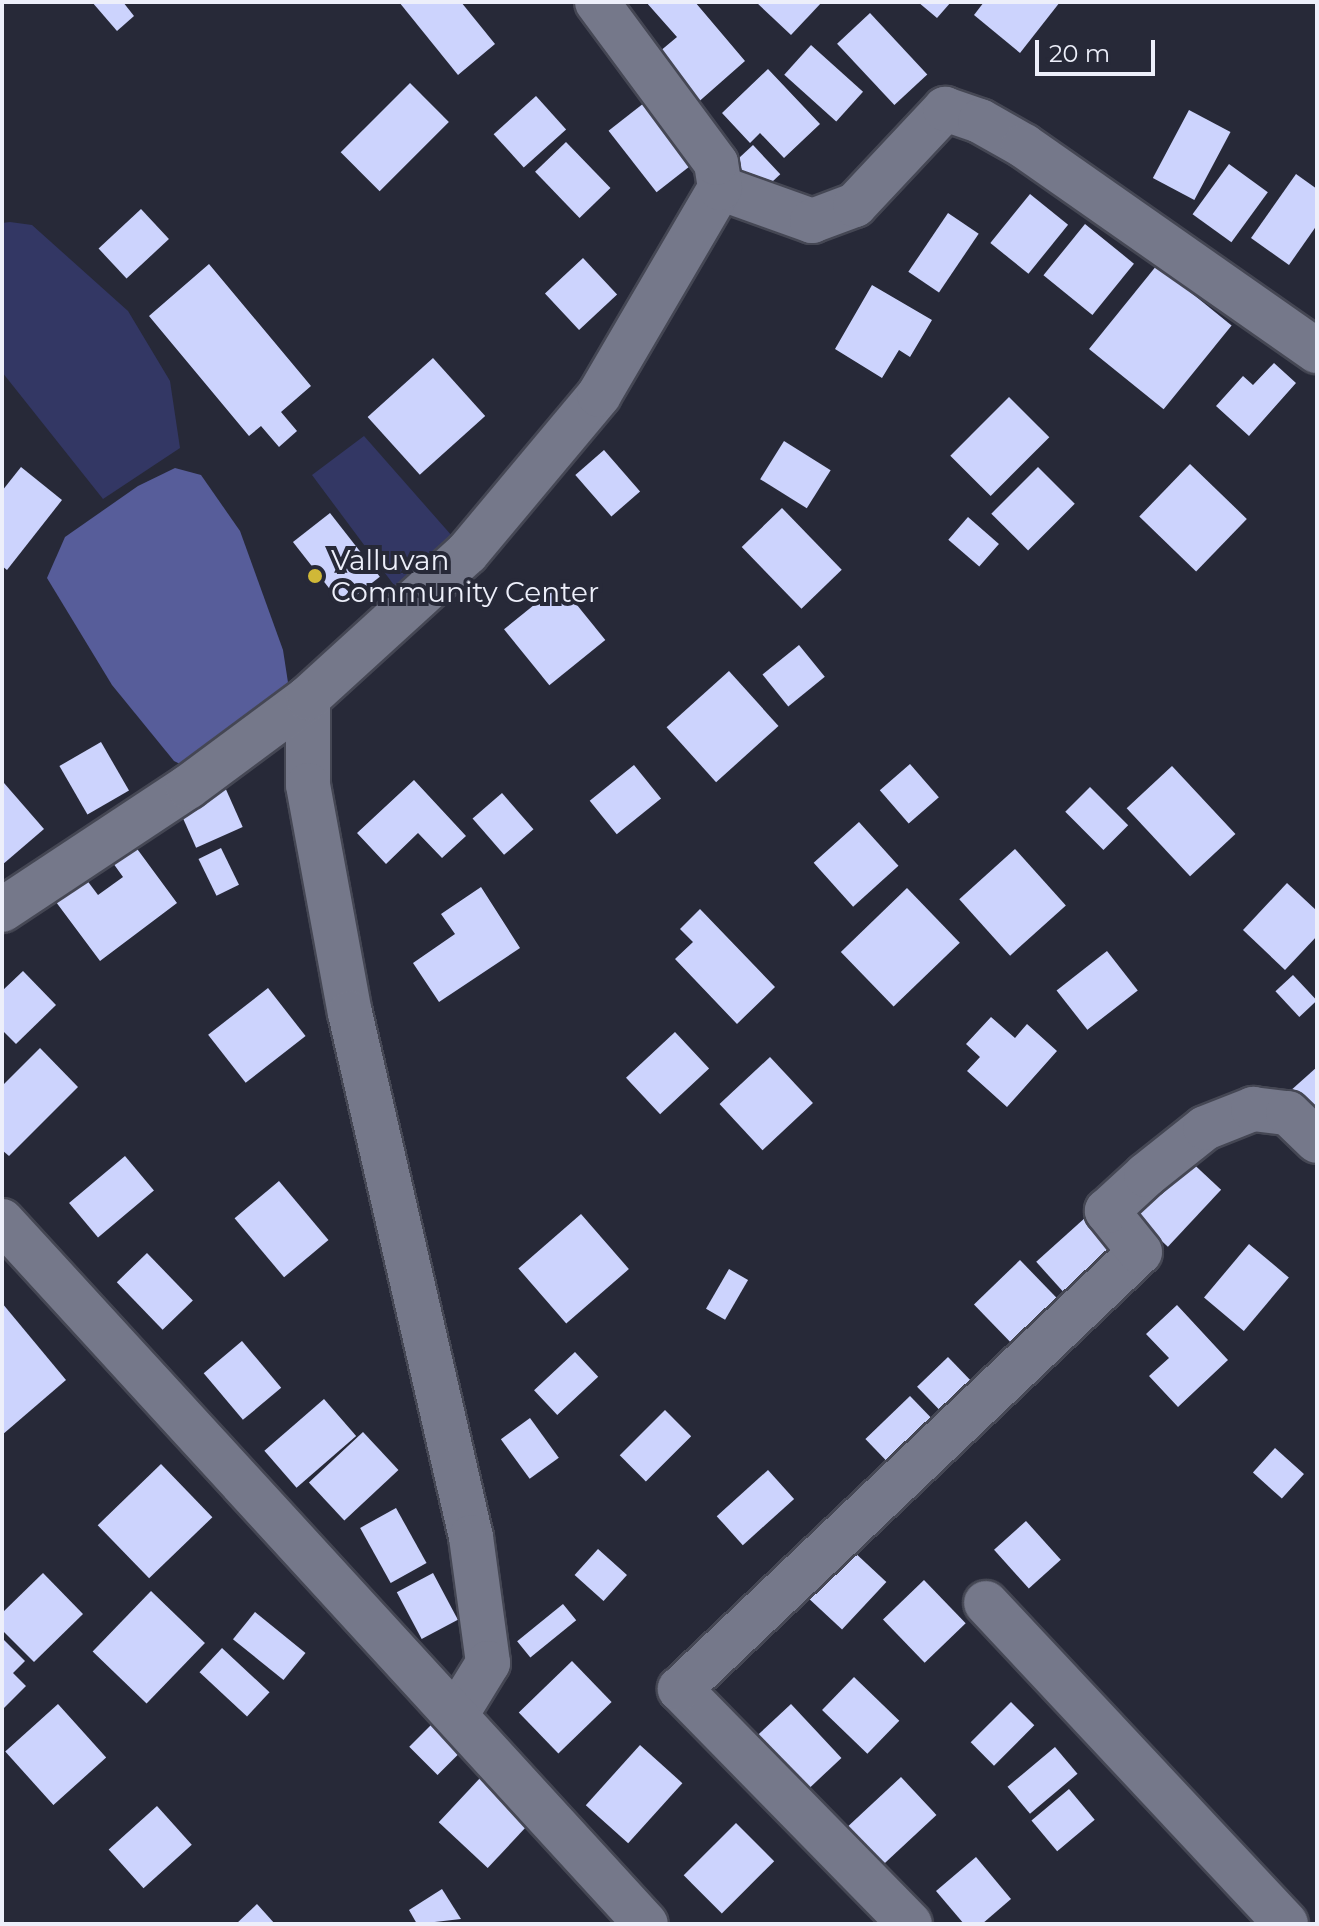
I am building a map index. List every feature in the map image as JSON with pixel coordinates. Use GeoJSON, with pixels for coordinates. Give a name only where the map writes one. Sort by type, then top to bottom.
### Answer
{"type":"FeatureCollection","features":[{"type":"Feature","properties":{"kind":"street"},"geometry":{"type":"LineString","coordinates":[[2,910],[188,787],[308,698],[467,553],[599,395],[720,188],[716,163],[597,2]]}},
{"type":"Feature","properties":{"kind":"street"},"geometry":{"type":"LineString","coordinates":[[720,188],[812,221],[855,205],[945,109],[1024,146],[1317,351]]}},
{"type":"Feature","properties":{"kind":"street"},"geometry":{"type":"LineString","coordinates":[[308,698],[308,785],[350,1013],[471,1537],[488,1663],[456,1715]]}},
{"type":"Feature","properties":{"kind":"street"},"geometry":{"type":"LineString","coordinates":[[910,1924],[680,1689],[1140,1252],[1107,1211],[1146,1175],[1205,1128],[1253,1109],[1288,1113],[1317,1141]]}},
{"type":"Feature","properties":{"kind":"street"},"geometry":{"type":"LineString","coordinates":[[2,1221],[646,1924]]}},
{"type":"Feature","properties":{"kind":"street"},"geometry":{"type":"LineString","coordinates":[[986,1603],[1286,1924]]}},
{"type":"Feature","properties":{"kind":"shaded area"},"geometry":{"type":"Polygon","coordinates":[[[2,223],[32,225],[128,311],[170,381],[180,448],[103,499],[2,372],[2,223]]]}},
{"type":"Feature","properties":{"kind":"shaded area"},"geometry":{"type":"Polygon","coordinates":[[[364,436],[467,553],[411,608],[312,475],[364,436]]]}},
{"type":"Feature","properties":{"kind":"shaded area"},"geometry":{"type":"Polygon","coordinates":[[[175,468],[201,475],[240,531],[283,650],[289,689],[190,769],[174,761],[112,685],[47,578],[65,537],[138,486],[175,468]]]}},
{"type":"Feature","properties":{"kind":"building"},"geometry":{"type":"Polygon","coordinates":[[[92,2],[123,2],[134,16],[117,31],[92,2]]]}},
{"type":"Feature","properties":{"kind":"building"},"geometry":{"type":"Polygon","coordinates":[[[399,2],[461,2],[495,44],[458,75],[399,2]]]}},
{"type":"Feature","properties":{"kind":"building"},"geometry":{"type":"Polygon","coordinates":[[[646,2],[695,2],[745,61],[695,105],[653,57],[677,37],[646,2]]]}},
{"type":"Feature","properties":{"kind":"building"},"geometry":{"type":"Polygon","coordinates":[[[756,2],[822,2],[791,35],[756,2]]]}},
{"type":"Feature","properties":{"kind":"building"},"geometry":{"type":"Polygon","coordinates":[[[918,2],[951,2],[937,18],[918,2]]]}},
{"type":"Feature","properties":{"kind":"building"},"geometry":{"type":"Polygon","coordinates":[[[984,2],[1060,2],[1020,53],[974,15],[984,2]]]}},
{"type":"Feature","properties":{"kind":"building"},"geometry":{"type":"Polygon","coordinates":[[[870,13],[927,74],[894,105],[837,44],[870,13]]]}},
{"type":"Feature","properties":{"kind":"building"},"geometry":{"type":"Polygon","coordinates":[[[811,45],[863,92],[836,122],[784,75],[811,45]]]}},
{"type":"Feature","properties":{"kind":"building"},"geometry":{"type":"Polygon","coordinates":[[[768,69],[820,124],[784,158],[760,133],[750,143],[722,113],[768,69]]]}},
{"type":"Feature","properties":{"kind":"building"},"geometry":{"type":"Polygon","coordinates":[[[410,83],[449,122],[380,191],[341,152],[410,83]]]}},
{"type":"Feature","properties":{"kind":"building"},"geometry":{"type":"Polygon","coordinates":[[[536,96],[566,129],[524,168],[494,134],[536,96]]]}},
{"type":"Feature","properties":{"kind":"building"},"geometry":{"type":"Polygon","coordinates":[[[644,103],[692,164],[657,192],[609,131],[644,103]]]}},
{"type":"Feature","properties":{"kind":"building"},"geometry":{"type":"Polygon","coordinates":[[[1189,110],[1230,132],[1194,200],[1153,178],[1189,110]]]}},
{"type":"Feature","properties":{"kind":"building"},"geometry":{"type":"Polygon","coordinates":[[[566,142],[610,188],[580,218],[535,172],[566,142]]]}},
{"type":"Feature","properties":{"kind":"building"},"geometry":{"type":"Polygon","coordinates":[[[753,145],[780,174],[760,193],[733,164],[753,145]]]}},
{"type":"Feature","properties":{"kind":"building"},"geometry":{"type":"Polygon","coordinates":[[[1229,164],[1268,192],[1231,242],[1193,214],[1229,164]]]}},
{"type":"Feature","properties":{"kind":"building"},"geometry":{"type":"Polygon","coordinates":[[[1296,174],[1317,189],[1317,225],[1289,265],[1251,238],[1296,174]]]}},
{"type":"Feature","properties":{"kind":"building"},"geometry":{"type":"Polygon","coordinates":[[[1030,194],[1068,225],[1028,274],[990,243],[1030,194]]]}},
{"type":"Feature","properties":{"kind":"building"},"geometry":{"type":"Polygon","coordinates":[[[141,209],[169,239],[127,279],[99,249],[141,209]]]}},
{"type":"Feature","properties":{"kind":"building"},"geometry":{"type":"Polygon","coordinates":[[[948,213],[979,234],[939,293],[908,272],[948,213]]]}},
{"type":"Feature","properties":{"kind":"building"},"geometry":{"type":"Polygon","coordinates":[[[1085,224],[1134,264],[1092,315],[1043,275],[1085,224]]]}},
{"type":"Feature","properties":{"kind":"building"},"geometry":{"type":"Polygon","coordinates":[[[583,258],[617,295],[579,330],[545,293],[583,258]]]}},
{"type":"Feature","properties":{"kind":"building"},"geometry":{"type":"Polygon","coordinates":[[[209,264],[311,386],[281,412],[297,431],[279,447],[261,426],[249,436],[149,316],[209,264]]]}},
{"type":"Feature","properties":{"kind":"building"},"geometry":{"type":"Polygon","coordinates":[[[1157,265],[1232,325],[1164,409],[1089,349],[1157,265]]]}},
{"type":"Feature","properties":{"kind":"building"},"geometry":{"type":"Polygon","coordinates":[[[872,285],[932,320],[910,357],[899,350],[882,378],[835,349],[872,285]]]}},
{"type":"Feature","properties":{"kind":"building"},"geometry":{"type":"Polygon","coordinates":[[[433,358],[485,416],[420,475],[368,417],[433,358]]]}},
{"type":"Feature","properties":{"kind":"building"},"geometry":{"type":"Polygon","coordinates":[[[1274,363],[1296,383],[1249,436],[1216,406],[1243,376],[1253,385],[1274,363]]]}},
{"type":"Feature","properties":{"kind":"building"},"geometry":{"type":"Polygon","coordinates":[[[1009,397],[1049,437],[991,496],[950,456],[1009,397]]]}},
{"type":"Feature","properties":{"kind":"building"},"geometry":{"type":"Polygon","coordinates":[[[784,441],[831,470],[807,508],[760,479],[784,441]]]}},
{"type":"Feature","properties":{"kind":"building"},"geometry":{"type":"Polygon","coordinates":[[[604,450],[640,492],[611,516],[575,475],[604,450]]]}},
{"type":"Feature","properties":{"kind":"building"},"geometry":{"type":"Polygon","coordinates":[[[1190,464],[1247,519],[1196,571],[1139,517],[1190,464]]]}},
{"type":"Feature","properties":{"kind":"building"},"geometry":{"type":"Polygon","coordinates":[[[21,467],[62,500],[7,570],[2,566],[2,491],[21,467]]]}},
{"type":"Feature","properties":{"kind":"building"},"geometry":{"type":"Polygon","coordinates":[[[1038,467],[1075,504],[1028,550],[991,514],[1038,467]]]}},
{"type":"Feature","properties":{"kind":"building"},"geometry":{"type":"Polygon","coordinates":[[[782,508],[842,570],[801,609],[742,547],[782,508]]]}},
{"type":"Feature","properties":{"kind":"building"},"geometry":{"type":"Polygon","coordinates":[[[330,513],[380,577],[343,606],[293,542],[330,513]]]}},
{"type":"Feature","properties":{"kind":"building"},"geometry":{"type":"Polygon","coordinates":[[[968,517],[999,544],[979,567],[948,540],[968,517]]]}},
{"type":"Feature","properties":{"kind":"building"},"geometry":{"type":"Polygon","coordinates":[[[560,584],[605,640],[549,685],[504,629],[560,584]]]}},
{"type":"Feature","properties":{"kind":"building"},"geometry":{"type":"Polygon","coordinates":[[[799,645],[825,677],[788,706],[762,675],[799,645]]]}},
{"type":"Feature","properties":{"kind":"building"},"geometry":{"type":"Polygon","coordinates":[[[729,671],[779,726],[716,782],[667,727],[729,671]]]}},
{"type":"Feature","properties":{"kind":"building"},"geometry":{"type":"Polygon","coordinates":[[[101,742],[129,790],[87,814],[59,766],[101,742]]]}},
{"type":"Feature","properties":{"kind":"building"},"geometry":{"type":"Polygon","coordinates":[[[910,764],[939,797],[909,823],[880,790],[910,764]]]}},
{"type":"Feature","properties":{"kind":"building"},"geometry":{"type":"Polygon","coordinates":[[[634,765],[661,798],[617,834],[590,801],[634,765]]]}},
{"type":"Feature","properties":{"kind":"building"},"geometry":{"type":"Polygon","coordinates":[[[1172,766],[1235,834],[1190,876],[1127,808],[1172,766]]]}},
{"type":"Feature","properties":{"kind":"building"},"geometry":{"type":"Polygon","coordinates":[[[414,780],[466,836],[442,858],[418,833],[386,864],[357,833],[414,780]]]}},
{"type":"Feature","properties":{"kind":"building"},"geometry":{"type":"Polygon","coordinates":[[[4,783],[44,829],[2,865],[2,785],[4,783]]]}},
{"type":"Feature","properties":{"kind":"building"},"geometry":{"type":"Polygon","coordinates":[[[224,785],[243,827],[196,848],[177,806],[224,785]]]}},
{"type":"Feature","properties":{"kind":"building"},"geometry":{"type":"Polygon","coordinates":[[[1090,787],[1128,825],[1103,850],[1065,812],[1090,787]]]}},
{"type":"Feature","properties":{"kind":"building"},"geometry":{"type":"Polygon","coordinates":[[[502,793],[533,829],[504,855],[473,819],[502,793]]]}},
{"type":"Feature","properties":{"kind":"building"},"geometry":{"type":"Polygon","coordinates":[[[859,822],[898,866],[853,907],[814,863],[859,822]]]}},
{"type":"Feature","properties":{"kind":"building"},"geometry":{"type":"Polygon","coordinates":[[[135,846],[177,903],[100,961],[56,902],[86,879],[98,895],[123,877],[113,863],[135,846]]]}},
{"type":"Feature","properties":{"kind":"building"},"geometry":{"type":"Polygon","coordinates":[[[221,848],[239,885],[217,896],[199,859],[221,848]]]}},
{"type":"Feature","properties":{"kind":"building"},"geometry":{"type":"Polygon","coordinates":[[[1015,849],[1066,905],[1010,956],[959,899],[1015,849]]]}},
{"type":"Feature","properties":{"kind":"building"},"geometry":{"type":"Polygon","coordinates":[[[1287,883],[1317,911],[1317,936],[1285,970],[1243,930],[1287,883]]]}},
{"type":"Feature","properties":{"kind":"building"},"geometry":{"type":"Polygon","coordinates":[[[481,887],[520,948],[439,1002],[413,963],[455,934],[441,914],[481,887]]]}},
{"type":"Feature","properties":{"kind":"building"},"geometry":{"type":"Polygon","coordinates":[[[907,888],[960,943],[894,1007],[841,952],[907,888]]]}},
{"type":"Feature","properties":{"kind":"building"},"geometry":{"type":"Polygon","coordinates":[[[700,909],[775,987],[737,1024],[675,959],[693,942],[680,929],[700,909]]]}},
{"type":"Feature","properties":{"kind":"building"},"geometry":{"type":"Polygon","coordinates":[[[1107,951],[1138,990],[1087,1030],[1057,990],[1107,951]]]}},
{"type":"Feature","properties":{"kind":"building"},"geometry":{"type":"Polygon","coordinates":[[[23,971],[56,1005],[16,1044],[2,1030],[2,991],[23,971]]]}},
{"type":"Feature","properties":{"kind":"building"},"geometry":{"type":"Polygon","coordinates":[[[1293,975],[1317,1001],[1299,1017],[1275,991],[1293,975]]]}},
{"type":"Feature","properties":{"kind":"building"},"geometry":{"type":"Polygon","coordinates":[[[268,988],[306,1036],[246,1083],[208,1035],[268,988]]]}},
{"type":"Feature","properties":{"kind":"building"},"geometry":{"type":"Polygon","coordinates":[[[991,1017],[1015,1038],[1027,1024],[1057,1051],[1007,1107],[967,1071],[980,1057],[966,1044],[991,1017]]]}},
{"type":"Feature","properties":{"kind":"building"},"geometry":{"type":"Polygon","coordinates":[[[675,1032],[709,1069],[660,1114],[626,1078],[675,1032]]]}},
{"type":"Feature","properties":{"kind":"building"},"geometry":{"type":"Polygon","coordinates":[[[40,1048],[78,1087],[9,1156],[2,1150],[2,1086],[40,1048]]]}},
{"type":"Feature","properties":{"kind":"building"},"geometry":{"type":"Polygon","coordinates":[[[770,1057],[813,1103],[763,1150],[720,1104],[770,1057]]]}},
{"type":"Feature","properties":{"kind":"building"},"geometry":{"type":"Polygon","coordinates":[[[1317,1067],[1317,1124],[1289,1092],[1317,1067]]]}},
{"type":"Feature","properties":{"kind":"building"},"geometry":{"type":"Polygon","coordinates":[[[125,1156],[154,1190],[98,1237],[69,1203],[125,1156]]]}},
{"type":"Feature","properties":{"kind":"building"},"geometry":{"type":"Polygon","coordinates":[[[1186,1157],[1221,1190],[1168,1247],[1133,1214],[1186,1157]]]}},
{"type":"Feature","properties":{"kind":"building"},"geometry":{"type":"Polygon","coordinates":[[[279,1181],[328,1240],[284,1277],[235,1218],[279,1181]]]}},
{"type":"Feature","properties":{"kind":"building"},"geometry":{"type":"Polygon","coordinates":[[[581,1214],[629,1269],[566,1324],[518,1268],[581,1214]]]}},
{"type":"Feature","properties":{"kind":"building"},"geometry":{"type":"Polygon","coordinates":[[[1086,1217],[1117,1252],[1068,1297],[1036,1262],[1086,1217]]]}},
{"type":"Feature","properties":{"kind":"building"},"geometry":{"type":"Polygon","coordinates":[[[1249,1244],[1289,1277],[1244,1331],[1204,1298],[1249,1244]]]}},
{"type":"Feature","properties":{"kind":"building"},"geometry":{"type":"Polygon","coordinates":[[[147,1253],[193,1300],[163,1330],[117,1282],[147,1253]]]}},
{"type":"Feature","properties":{"kind":"building"},"geometry":{"type":"Polygon","coordinates":[[[1020,1260],[1058,1299],[1011,1343],[974,1304],[1020,1260]]]}},
{"type":"Feature","properties":{"kind":"building"},"geometry":{"type":"Polygon","coordinates":[[[729,1269],[748,1280],[725,1320],[706,1309],[729,1269]]]}},
{"type":"Feature","properties":{"kind":"building"},"geometry":{"type":"Polygon","coordinates":[[[2,1303],[66,1380],[2,1435],[2,1303]]]}},
{"type":"Feature","properties":{"kind":"building"},"geometry":{"type":"Polygon","coordinates":[[[1177,1305],[1228,1360],[1178,1407],[1149,1376],[1169,1358],[1146,1334],[1177,1305]]]}},
{"type":"Feature","properties":{"kind":"building"},"geometry":{"type":"Polygon","coordinates":[[[242,1341],[281,1388],[243,1420],[204,1373],[242,1341]]]}},
{"type":"Feature","properties":{"kind":"building"},"geometry":{"type":"Polygon","coordinates":[[[575,1352],[598,1377],[557,1415],[534,1390],[575,1352]]]}},
{"type":"Feature","properties":{"kind":"building"},"geometry":{"type":"Polygon","coordinates":[[[948,1357],[971,1381],[940,1411],[917,1387],[948,1357]]]}},
{"type":"Feature","properties":{"kind":"building"},"geometry":{"type":"Polygon","coordinates":[[[910,1396],[941,1428],[897,1471],[865,1439],[910,1396]]]}},
{"type":"Feature","properties":{"kind":"building"},"geometry":{"type":"Polygon","coordinates":[[[324,1399],[356,1436],[297,1488],[264,1451],[324,1399]]]}},
{"type":"Feature","properties":{"kind":"building"},"geometry":{"type":"Polygon","coordinates":[[[665,1410],[691,1436],[646,1481],[620,1455],[665,1410]]]}},
{"type":"Feature","properties":{"kind":"building"},"geometry":{"type":"Polygon","coordinates":[[[530,1418],[559,1458],[530,1479],[501,1439],[530,1418]]]}},
{"type":"Feature","properties":{"kind":"building"},"geometry":{"type":"Polygon","coordinates":[[[363,1432],[398,1470],[344,1520],[309,1482],[363,1432]]]}},
{"type":"Feature","properties":{"kind":"building"},"geometry":{"type":"Polygon","coordinates":[[[1275,1448],[1304,1474],[1282,1499],[1253,1473],[1275,1448]]]}},
{"type":"Feature","properties":{"kind":"building"},"geometry":{"type":"Polygon","coordinates":[[[161,1464],[212,1517],[149,1578],[98,1525],[161,1464]]]}},
{"type":"Feature","properties":{"kind":"building"},"geometry":{"type":"Polygon","coordinates":[[[768,1470],[794,1499],[743,1545],[717,1516],[768,1470]]]}},
{"type":"Feature","properties":{"kind":"building"},"geometry":{"type":"Polygon","coordinates":[[[396,1508],[427,1563],[391,1583],[360,1528],[396,1508]]]}},
{"type":"Feature","properties":{"kind":"building"},"geometry":{"type":"Polygon","coordinates":[[[1026,1521],[1061,1560],[1029,1588],[994,1550],[1026,1521]]]}},
{"type":"Feature","properties":{"kind":"building"},"geometry":{"type":"Polygon","coordinates":[[[598,1549],[627,1575],[604,1601],[575,1575],[598,1549]]]}},
{"type":"Feature","properties":{"kind":"building"},"geometry":{"type":"Polygon","coordinates":[[[852,1550],[886,1582],[842,1630],[808,1598],[852,1550]]]}},
{"type":"Feature","properties":{"kind":"building"},"geometry":{"type":"Polygon","coordinates":[[[43,1573],[83,1614],[34,1662],[2,1630],[2,1613],[43,1573]]]}},
{"type":"Feature","properties":{"kind":"building"},"geometry":{"type":"Polygon","coordinates":[[[433,1573],[458,1620],[422,1639],[397,1592],[433,1573]]]}},
{"type":"Feature","properties":{"kind":"building"},"geometry":{"type":"Polygon","coordinates":[[[924,1580],[966,1623],[925,1663],[883,1620],[924,1580]]]}},
{"type":"Feature","properties":{"kind":"building"},"geometry":{"type":"Polygon","coordinates":[[[151,1591],[205,1643],[147,1704],[93,1651],[151,1591]]]}},
{"type":"Feature","properties":{"kind":"building"},"geometry":{"type":"Polygon","coordinates":[[[563,1604],[576,1620],[530,1657],[517,1641],[563,1604]]]}},
{"type":"Feature","properties":{"kind":"building"},"geometry":{"type":"Polygon","coordinates":[[[255,1612],[306,1653],[283,1680],[233,1639],[255,1612]]]}},
{"type":"Feature","properties":{"kind":"building"},"geometry":{"type":"Polygon","coordinates":[[[2,1638],[25,1661],[13,1673],[26,1686],[2,1710],[2,1638]]]}},
{"type":"Feature","properties":{"kind":"building"},"geometry":{"type":"Polygon","coordinates":[[[222,1648],[270,1692],[247,1716],[199,1672],[222,1648]]]}},
{"type":"Feature","properties":{"kind":"building"},"geometry":{"type":"Polygon","coordinates":[[[572,1661],[612,1702],[558,1753],[519,1712],[572,1661]]]}},
{"type":"Feature","properties":{"kind":"building"},"geometry":{"type":"Polygon","coordinates":[[[854,1677],[899,1721],[867,1754],[822,1710],[854,1677]]]}},
{"type":"Feature","properties":{"kind":"building"},"geometry":{"type":"Polygon","coordinates":[[[1011,1702],[1034,1725],[994,1766],[971,1742],[1011,1702]]]}},
{"type":"Feature","properties":{"kind":"building"},"geometry":{"type":"Polygon","coordinates":[[[58,1704],[106,1758],[53,1805],[5,1752],[58,1704]]]}},
{"type":"Feature","properties":{"kind":"building"},"geometry":{"type":"Polygon","coordinates":[[[791,1704],[841,1758],[804,1793],[754,1739],[791,1704]]]}},
{"type":"Feature","properties":{"kind":"building"},"geometry":{"type":"Polygon","coordinates":[[[434,1722],[462,1750],[438,1775],[409,1747],[434,1722]]]}},
{"type":"Feature","properties":{"kind":"building"},"geometry":{"type":"Polygon","coordinates":[[[640,1745],[682,1783],[628,1843],[586,1805],[640,1745]]]}},
{"type":"Feature","properties":{"kind":"building"},"geometry":{"type":"Polygon","coordinates":[[[1055,1747],[1077,1774],[1030,1814],[1008,1787],[1055,1747]]]}},
{"type":"Feature","properties":{"kind":"building"},"geometry":{"type":"Polygon","coordinates":[[[481,1777],[530,1823],[488,1868],[439,1822],[481,1777]]]}},
{"type":"Feature","properties":{"kind":"building"},"geometry":{"type":"Polygon","coordinates":[[[901,1777],[936,1815],[881,1867],[845,1829],[901,1777]]]}},
{"type":"Feature","properties":{"kind":"building"},"geometry":{"type":"Polygon","coordinates":[[[1069,1789],[1095,1820],[1057,1851],[1031,1820],[1069,1789]]]}},
{"type":"Feature","properties":{"kind":"building"},"geometry":{"type":"Polygon","coordinates":[[[157,1806],[192,1845],[143,1888],[109,1849],[157,1806]]]}},
{"type":"Feature","properties":{"kind":"building"},"geometry":{"type":"Polygon","coordinates":[[[736,1823],[774,1861],[722,1914],[684,1875],[736,1823]]]}},
{"type":"Feature","properties":{"kind":"building"},"geometry":{"type":"Polygon","coordinates":[[[976,1857],[1011,1899],[982,1924],[964,1924],[936,1891],[976,1857]]]}},
{"type":"Feature","properties":{"kind":"building"},"geometry":{"type":"Polygon","coordinates":[[[442,1889],[461,1919],[417,1924],[409,1910],[442,1889]]]}},
{"type":"Feature","properties":{"kind":"building"},"geometry":{"type":"Polygon","coordinates":[[[257,1904],[275,1924],[236,1924],[257,1904]]]}},
{"type":"Feature","properties":{"kind":"place","name":"Valluvan Community Center"},"geometry":{"type":"Point","coordinates":[315,576]}}]}
